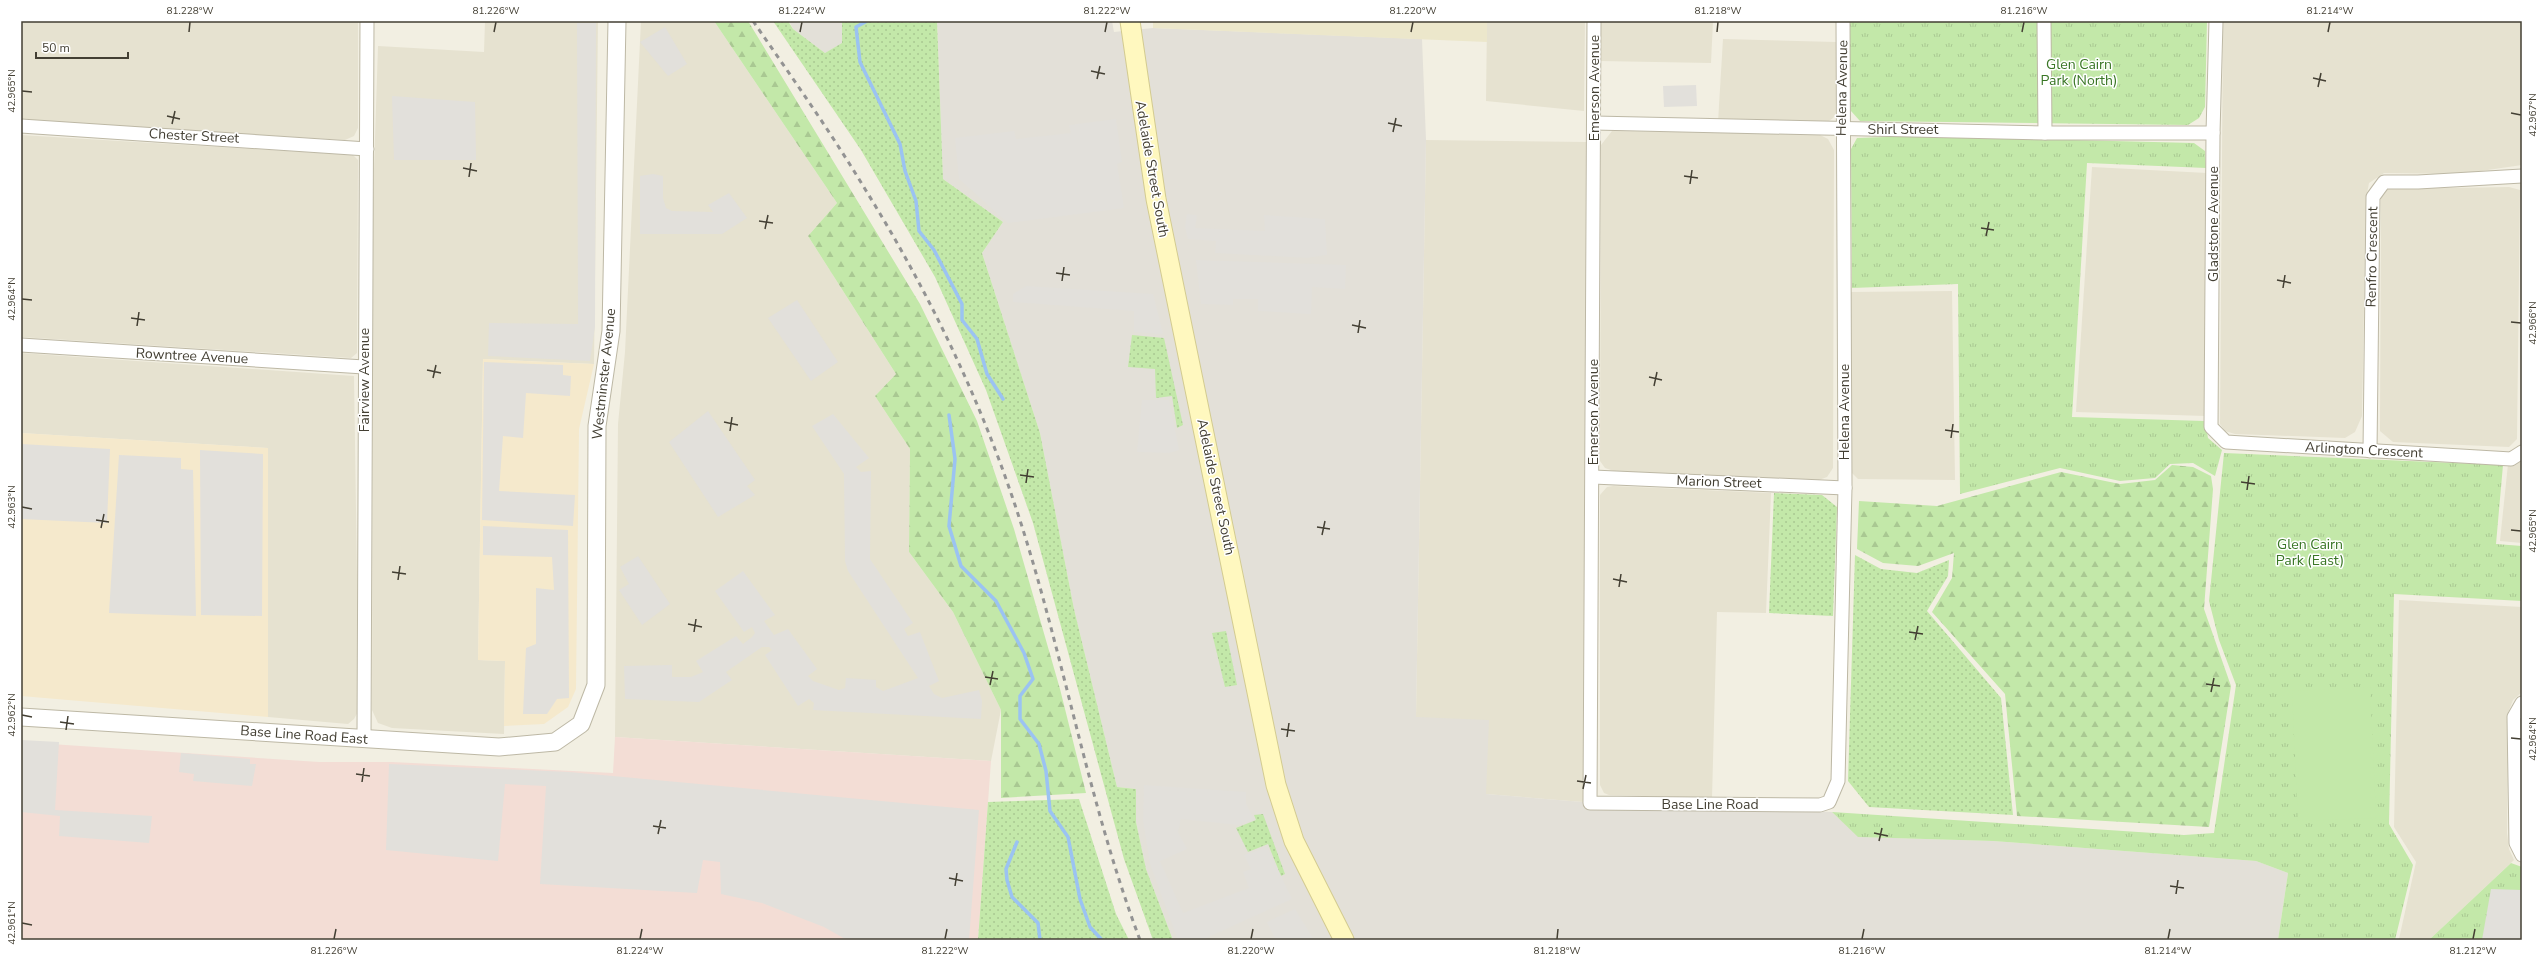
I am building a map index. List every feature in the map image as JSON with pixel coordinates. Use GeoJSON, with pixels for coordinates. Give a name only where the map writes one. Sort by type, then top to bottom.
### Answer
{"type":"FeatureCollection","features":[{"type":"Feature","properties":{"kind":"main road","name":"Adelaide Street South"},"geometry":{"type":"LineString","coordinates":[[1130,21],[1156,199],[1276,785],[1294,841],[1344,940]]}},
{"type":"Feature","properties":{"kind":"street","name":"Fairview Avenue"},"geometry":{"type":"LineString","coordinates":[[364,738],[364,366],[367,21]]}},
{"type":"Feature","properties":{"kind":"street","name":"Westminster Avenue"},"geometry":{"type":"LineString","coordinates":[[581,724],[596,685],[597,426],[611,331],[617,21]]}},
{"type":"Feature","properties":{"kind":"street","name":"Emerson Avenue"},"geometry":{"type":"LineString","coordinates":[[1590,803],[1593,477],[1594,21]]}},
{"type":"Feature","properties":{"kind":"street","name":"Helena Avenue"},"geometry":{"type":"LineString","coordinates":[[1829,802],[1838,781],[1844,488],[1842,129],[1843,21]]}},
{"type":"Feature","properties":{"kind":"street"},"geometry":{"type":"LineString","coordinates":[[2044,21],[2045,133]]}},
{"type":"Feature","properties":{"kind":"street","name":"Gladstone Avenue"},"geometry":{"type":"LineString","coordinates":[[2211,427],[2213,133],[2216,21]]}},
{"type":"Feature","properties":{"kind":"street","name":"Shirl Street"},"geometry":{"type":"LineString","coordinates":[[1594,123],[1842,129],[1910,128],[2045,133],[2213,133]]}},
{"type":"Feature","properties":{"kind":"street","name":"Chester Street"},"geometry":{"type":"LineString","coordinates":[[21,126],[367,149]]}},
{"type":"Feature","properties":{"kind":"street","name":"Renfro Crescent"},"geometry":{"type":"LineString","coordinates":[[2370,451],[2373,197],[2384,182],[2418,182],[2522,176]]}},
{"type":"Feature","properties":{"kind":"street","name":"Rowntree Avenue"},"geometry":{"type":"LineString","coordinates":[[21,345],[364,366]]}},
{"type":"Feature","properties":{"kind":"street","name":"Arlington Crescent"},"geometry":{"type":"LineString","coordinates":[[2211,427],[2226,442],[2511,459],[2522,452]]}},
{"type":"Feature","properties":{"kind":"street","name":"Marion Street"},"geometry":{"type":"LineString","coordinates":[[1593,477],[1844,488]]}},
{"type":"Feature","properties":{"kind":"street"},"geometry":{"type":"LineString","coordinates":[[2522,703],[2514,717],[2516,843],[2522,855]]}},
{"type":"Feature","properties":{"kind":"street","name":"Base Line Road East"},"geometry":{"type":"LineString","coordinates":[[21,717],[499,747],[555,742],[581,724]]}},
{"type":"Feature","properties":{"kind":"street","name":"Base Line Road"},"geometry":{"type":"LineString","coordinates":[[1590,803],[1820,805],[1829,802]]}},
{"type":"Feature","properties":{"kind":"shaded area"},"geometry":{"type":"Polygon","coordinates":[[[21,21],[358,21],[358,128],[354,136],[345,140],[21,120],[21,21]]]}},
{"type":"Feature","properties":{"kind":"shaded area"},"geometry":{"type":"Polygon","coordinates":[[[485,21],[598,21],[594,364],[483,359],[478,660],[505,661],[504,734],[392,728],[378,723],[372,710],[373,200],[378,46],[484,52],[485,21]]]}},
{"type":"Feature","properties":{"kind":"shaded area"},"geometry":{"type":"Polygon","coordinates":[[[641,21],[714,21],[837,203],[808,236],[896,374],[875,396],[910,449],[909,552],[953,612],[1001,710],[991,761],[615,737],[618,424],[625,352],[641,21]]]}},
{"type":"Feature","properties":{"kind":"shaded area"},"geometry":{"type":"Polygon","coordinates":[[[789,21],[842,21],[842,44],[825,53],[793,29],[789,21]]]}},
{"type":"Feature","properties":{"kind":"shaded area"},"geometry":{"type":"Polygon","coordinates":[[[937,21],[1112,21],[1114,32],[1153,28],[1422,39],[1426,140],[1416,717],[1489,720],[1486,794],[1583,802],[1832,812],[1859,837],[1993,841],[2256,861],[2288,873],[2278,940],[1173,940],[1146,869],[1136,822],[1136,789],[1117,787],[1074,609],[1040,433],[982,253],[1003,222],[943,179],[937,21]]]}},
{"type":"Feature","properties":{"kind":"shaded area"},"geometry":{"type":"Polygon","coordinates":[[[1153,21],[1487,21],[1487,42],[1153,28],[1153,21]]]}},
{"type":"Feature","properties":{"kind":"shaded area"},"geometry":{"type":"Polygon","coordinates":[[[1487,21],[1585,21],[1584,111],[1486,101],[1487,21]]]}},
{"type":"Feature","properties":{"kind":"shaded area"},"geometry":{"type":"Polygon","coordinates":[[[1601,21],[1713,21],[1711,63],[1600,61],[1601,21]]]}},
{"type":"Feature","properties":{"kind":"shaded area"},"geometry":{"type":"Polygon","coordinates":[[[2223,21],[2522,21],[2522,165],[2460,174],[2384,173],[2369,183],[2366,199],[2362,416],[2355,432],[2345,438],[2235,434],[2225,431],[2220,424],[2223,21]]]}},
{"type":"Feature","properties":{"kind":"shaded area"},"geometry":{"type":"Polygon","coordinates":[[[577,23],[596,23],[595,327],[590,361],[488,356],[489,323],[578,324],[577,23]]]}},
{"type":"Feature","properties":{"kind":"shaded area"},"geometry":{"type":"Polygon","coordinates":[[[665,27],[687,64],[668,76],[640,42],[665,27]]]}},
{"type":"Feature","properties":{"kind":"shaded area"},"geometry":{"type":"Polygon","coordinates":[[[1723,39],[1836,42],[1837,111],[1833,118],[1829,121],[1718,122],[1723,39]]]}},
{"type":"Feature","properties":{"kind":"shaded area"},"geometry":{"type":"Polygon","coordinates":[[[1696,85],[1697,106],[1664,107],[1663,86],[1696,85]]]}},
{"type":"Feature","properties":{"kind":"shaded area"},"geometry":{"type":"Polygon","coordinates":[[[392,96],[475,102],[476,160],[394,160],[392,96]]]}},
{"type":"Feature","properties":{"kind":"shaded area"},"geometry":{"type":"Polygon","coordinates":[[[1116,119],[1122,162],[1117,164],[1124,208],[1008,223],[959,179],[955,138],[1014,131],[1016,139],[1071,133],[1069,125],[1116,119]]]}},
{"type":"Feature","properties":{"kind":"shaded area"},"geometry":{"type":"Polygon","coordinates":[[[1612,131],[1818,134],[1828,139],[1834,150],[1833,468],[1827,477],[1819,480],[1617,472],[1605,468],[1600,461],[1601,145],[1612,131]]]}},
{"type":"Feature","properties":{"kind":"shaded area"},"geometry":{"type":"Polygon","coordinates":[[[21,135],[353,155],[358,160],[357,353],[351,358],[21,337],[21,135]]]}},
{"type":"Feature","properties":{"kind":"shaded area"},"geometry":{"type":"Polygon","coordinates":[[[1426,140],[1586,142],[1583,802],[1486,794],[1416,717],[1426,140]]]}},
{"type":"Feature","properties":{"kind":"shaded area"},"geometry":{"type":"Polygon","coordinates":[[[2092,167],[2207,173],[2206,416],[2076,412],[2092,167]]]}},
{"type":"Feature","properties":{"kind":"shaded area"},"geometry":{"type":"Polygon","coordinates":[[[653,174],[663,176],[663,198],[666,208],[672,211],[713,212],[708,205],[729,193],[747,218],[722,234],[640,234],[640,176],[653,174]]]}},
{"type":"Feature","properties":{"kind":"shaded area"},"geometry":{"type":"Polygon","coordinates":[[[2509,187],[2520,190],[2517,439],[2509,447],[2393,442],[2380,431],[2381,197],[2388,189],[2509,187]]]}},
{"type":"Feature","properties":{"kind":"shaded area"},"geometry":{"type":"Polygon","coordinates":[[[1187,214],[1197,215],[1195,228],[1265,231],[1264,215],[1325,219],[1327,255],[1307,258],[1215,253],[1216,241],[1188,239],[1185,227],[1187,214]]]}},
{"type":"Feature","properties":{"kind":"shaded area"},"geometry":{"type":"Polygon","coordinates":[[[1196,260],[1346,265],[1345,289],[1312,287],[1311,314],[1258,311],[1258,299],[1233,299],[1233,305],[1201,304],[1196,260]]]}},
{"type":"Feature","properties":{"kind":"shaded area"},"geometry":{"type":"Polygon","coordinates":[[[1026,286],[1153,294],[1163,334],[1134,332],[1134,311],[1013,302],[1013,294],[1026,286]]]}},
{"type":"Feature","properties":{"kind":"shaded area"},"geometry":{"type":"Polygon","coordinates":[[[1952,291],[1955,480],[1858,479],[1852,473],[1850,292],[1952,291]]]}},
{"type":"Feature","properties":{"kind":"shaded area"},"geometry":{"type":"Polygon","coordinates":[[[797,300],[838,362],[811,381],[768,318],[797,300]]]}},
{"type":"Feature","properties":{"kind":"shaded area"},"geometry":{"type":"Polygon","coordinates":[[[21,353],[354,376],[359,710],[354,719],[348,724],[268,717],[268,448],[21,433],[21,353]]]}},
{"type":"Feature","properties":{"kind":"shaded area"},"geometry":{"type":"Polygon","coordinates":[[[483,359],[594,364],[579,429],[576,689],[568,707],[544,724],[504,726],[505,661],[478,660],[483,359]]]}},
{"type":"Feature","properties":{"kind":"shaded area"},"geometry":{"type":"Polygon","coordinates":[[[484,362],[563,365],[563,375],[571,376],[570,396],[526,393],[523,438],[503,436],[499,491],[575,495],[573,526],[482,520],[484,362]]]}},
{"type":"Feature","properties":{"kind":"shaded area"},"geometry":{"type":"Polygon","coordinates":[[[1142,400],[1169,400],[1179,450],[1169,453],[1137,452],[1142,400]]]}},
{"type":"Feature","properties":{"kind":"shaded area"},"geometry":{"type":"Polygon","coordinates":[[[708,411],[755,480],[747,486],[755,495],[718,517],[669,442],[708,411]]]}},
{"type":"Feature","properties":{"kind":"shaded area"},"geometry":{"type":"Polygon","coordinates":[[[833,414],[869,458],[856,467],[861,472],[871,471],[870,559],[913,623],[904,629],[908,636],[920,632],[939,681],[929,686],[934,694],[942,698],[979,690],[982,701],[981,719],[813,710],[814,703],[809,699],[798,706],[765,655],[772,650],[769,647],[762,647],[726,672],[732,680],[699,702],[625,699],[624,666],[672,665],[672,677],[691,677],[703,672],[696,661],[736,636],[743,644],[752,637],[755,633],[752,627],[744,632],[715,591],[743,571],[775,615],[764,621],[774,635],[788,629],[817,669],[808,676],[813,681],[839,690],[845,688],[846,678],[876,680],[876,687],[883,691],[918,678],[848,571],[845,561],[844,474],[812,426],[833,414]]]}},
{"type":"Feature","properties":{"kind":"shaded area"},"geometry":{"type":"Polygon","coordinates":[[[21,433],[268,448],[268,717],[21,696],[21,433]]]}},
{"type":"Feature","properties":{"kind":"shaded area"},"geometry":{"type":"Polygon","coordinates":[[[21,444],[110,449],[107,523],[21,519],[21,444]]]}},
{"type":"Feature","properties":{"kind":"shaded area"},"geometry":{"type":"Polygon","coordinates":[[[200,450],[263,454],[262,616],[201,615],[200,450]]]}},
{"type":"Feature","properties":{"kind":"shaded area"},"geometry":{"type":"Polygon","coordinates":[[[119,455],[181,458],[181,469],[193,470],[196,616],[109,613],[119,455]]]}},
{"type":"Feature","properties":{"kind":"shaded area"},"geometry":{"type":"Polygon","coordinates":[[[2522,461],[2522,543],[2500,541],[2508,464],[2522,461]]]}},
{"type":"Feature","properties":{"kind":"shaded area"},"geometry":{"type":"Polygon","coordinates":[[[1613,486],[1771,493],[1766,613],[1717,612],[1712,798],[1609,795],[1604,793],[1600,785],[1600,495],[1607,487],[1613,486]]]}},
{"type":"Feature","properties":{"kind":"shaded area"},"geometry":{"type":"Polygon","coordinates":[[[483,526],[568,530],[569,698],[557,699],[547,714],[523,714],[526,648],[536,644],[536,588],[554,590],[552,557],[483,555],[483,526]]]}},
{"type":"Feature","properties":{"kind":"shaded area"},"geometry":{"type":"Polygon","coordinates":[[[638,556],[670,604],[642,625],[619,590],[629,584],[620,567],[638,556]]]}},
{"type":"Feature","properties":{"kind":"shaded area"},"geometry":{"type":"Polygon","coordinates":[[[2399,600],[2522,607],[2522,692],[2513,700],[2508,713],[2507,833],[2509,849],[2514,860],[2429,940],[2399,939],[2416,862],[2394,827],[2399,600]]]}},
{"type":"Feature","properties":{"kind":"shaded area"},"geometry":{"type":"Polygon","coordinates":[[[615,737],[991,761],[978,940],[21,940],[21,742],[319,762],[392,762],[613,773],[615,737]]]}},
{"type":"Feature","properties":{"kind":"shaded area"},"geometry":{"type":"Polygon","coordinates":[[[21,740],[59,742],[55,810],[152,816],[149,843],[59,836],[60,816],[21,812],[21,740]]]}},
{"type":"Feature","properties":{"kind":"shaded area"},"geometry":{"type":"Polygon","coordinates":[[[181,753],[250,759],[250,764],[256,764],[252,786],[193,781],[194,774],[179,772],[181,753]]]}},
{"type":"Feature","properties":{"kind":"shaded area"},"geometry":{"type":"Polygon","coordinates":[[[389,764],[569,772],[979,810],[969,940],[847,940],[824,927],[762,903],[721,894],[720,862],[703,860],[697,893],[540,884],[546,786],[505,784],[498,861],[386,850],[389,764]]]}},
{"type":"Feature","properties":{"kind":"shaded area"},"geometry":{"type":"Polygon","coordinates":[[[1144,785],[1246,792],[1246,804],[1254,820],[1238,825],[1181,819],[1178,832],[1187,849],[1160,861],[1183,913],[1249,888],[1243,872],[1251,869],[1244,855],[1267,847],[1292,899],[1202,940],[1178,940],[1150,864],[1143,820],[1144,785]]]}},
{"type":"Feature","properties":{"kind":"shaded area"},"geometry":{"type":"Polygon","coordinates":[[[2491,889],[2522,890],[2522,940],[2482,940],[2491,889]]]}},
{"type":"Feature","properties":{"kind":"shaded area"},"geometry":{"type":"Polygon","coordinates":[[[1295,909],[1314,940],[1276,940],[1267,922],[1295,909]]]}},
{"type":"Feature","properties":{"kind":"green space"},"geometry":{"type":"Polygon","coordinates":[[[714,21],[748,21],[920,304],[977,421],[1014,529],[1060,689],[1086,793],[1001,798],[1001,710],[953,612],[909,552],[910,449],[875,396],[896,374],[808,236],[837,203],[714,21]]]}},
{"type":"Feature","properties":{"kind":"green space"},"geometry":{"type":"Polygon","coordinates":[[[773,21],[788,21],[793,29],[825,53],[842,43],[842,21],[937,21],[943,179],[1003,222],[982,253],[1040,433],[1074,609],[1117,787],[1136,789],[1136,822],[1146,869],[1173,940],[1153,940],[1124,859],[1033,523],[986,390],[935,277],[861,150],[773,21]]]}},
{"type":"Feature","properties":{"kind":"green space","name":"Glen Cairn Park (North)"},"geometry":{"type":"Polygon","coordinates":[[[1849,21],[2207,21],[2205,107],[2199,118],[2188,125],[1860,121],[1851,111],[1849,21]]]}},
{"type":"Feature","properties":{"kind":"green space"},"geometry":{"type":"Polygon","coordinates":[[[1913,136],[2194,143],[2205,151],[2206,168],[2087,163],[2072,417],[2205,421],[2208,438],[2222,450],[2215,476],[2193,463],[2170,464],[2155,478],[2120,481],[2060,468],[1960,494],[1958,284],[1852,288],[1851,149],[1857,138],[1913,136]]]}},
{"type":"Feature","properties":{"kind":"green space"},"geometry":{"type":"Polygon","coordinates":[[[1132,335],[1164,338],[1183,425],[1177,428],[1172,396],[1156,398],[1155,369],[1128,367],[1132,335]]]}},
{"type":"Feature","properties":{"kind":"green space","name":"Glen Cairn Park (East)"},"geometry":{"type":"Polygon","coordinates":[[[2224,453],[2503,465],[2496,544],[2522,546],[2522,601],[2394,594],[2389,824],[2413,865],[2395,940],[2278,940],[2288,873],[2256,861],[1993,841],[1858,837],[1832,812],[2184,835],[2214,833],[2236,685],[2219,640],[2209,601],[2224,453]]]}},
{"type":"Feature","properties":{"kind":"green space"},"geometry":{"type":"Polygon","coordinates":[[[2172,465],[2193,467],[2211,476],[2213,489],[2204,609],[2231,686],[2209,827],[2017,816],[2005,694],[1932,612],[1952,578],[1954,553],[1918,566],[1883,563],[1857,549],[1859,501],[1937,506],[2061,472],[2120,484],[2155,480],[2172,465]]]}},
{"type":"Feature","properties":{"kind":"green space"},"geometry":{"type":"Polygon","coordinates":[[[1774,493],[1822,495],[1837,507],[1833,616],[1769,613],[1774,493]]]}},
{"type":"Feature","properties":{"kind":"green space"},"geometry":{"type":"Polygon","coordinates":[[[1855,555],[1881,569],[1917,573],[1949,560],[1948,576],[1927,611],[2001,698],[2013,815],[1869,807],[1848,781],[1855,555]]]}},
{"type":"Feature","properties":{"kind":"green space"},"geometry":{"type":"Polygon","coordinates":[[[1226,631],[1237,685],[1225,687],[1212,633],[1226,631]]]}},
{"type":"Feature","properties":{"kind":"green space"},"geometry":{"type":"Polygon","coordinates":[[[2370,687],[2376,818],[2298,821],[2292,691],[2370,687]]]}},
{"type":"Feature","properties":{"kind":"green space"},"geometry":{"type":"Polygon","coordinates":[[[1079,799],[1116,914],[1129,940],[978,940],[988,802],[1079,799]]]}},
{"type":"Feature","properties":{"kind":"green space"},"geometry":{"type":"Polygon","coordinates":[[[1263,814],[1285,874],[1281,876],[1268,844],[1248,852],[1236,828],[1256,820],[1254,815],[1263,814]]]}},
{"type":"Feature","properties":{"kind":"green space"},"geometry":{"type":"Polygon","coordinates":[[[2511,863],[2522,867],[2522,940],[2429,940],[2511,863]]]}},
{"type":"Feature","properties":{"kind":"waterway"},"geometry":{"type":"LineString","coordinates":[[867,21],[856,27],[860,62],[900,144],[905,171],[916,201],[919,231],[934,250],[962,304],[962,320],[977,339],[987,374],[1003,399]]}},
{"type":"Feature","properties":{"kind":"waterway"},"geometry":{"type":"LineString","coordinates":[[949,415],[955,459],[949,526],[961,566],[996,601],[1024,653],[1033,679],[1020,696],[1020,719],[1039,744],[1046,771],[1050,811],[1068,837],[1080,899],[1090,927],[1102,940]]}},
{"type":"Feature","properties":{"kind":"waterway"},"geometry":{"type":"LineString","coordinates":[[1017,842],[1006,869],[1007,880],[1012,897],[1038,923],[1040,940]]}},
{"type":"Feature","properties":{"kind":"railway"},"geometry":{"type":"LineString","coordinates":[[753,21],[838,146],[910,265],[950,344],[986,425],[1016,508],[1033,562],[1105,833],[1121,887],[1140,940]]}}]}
